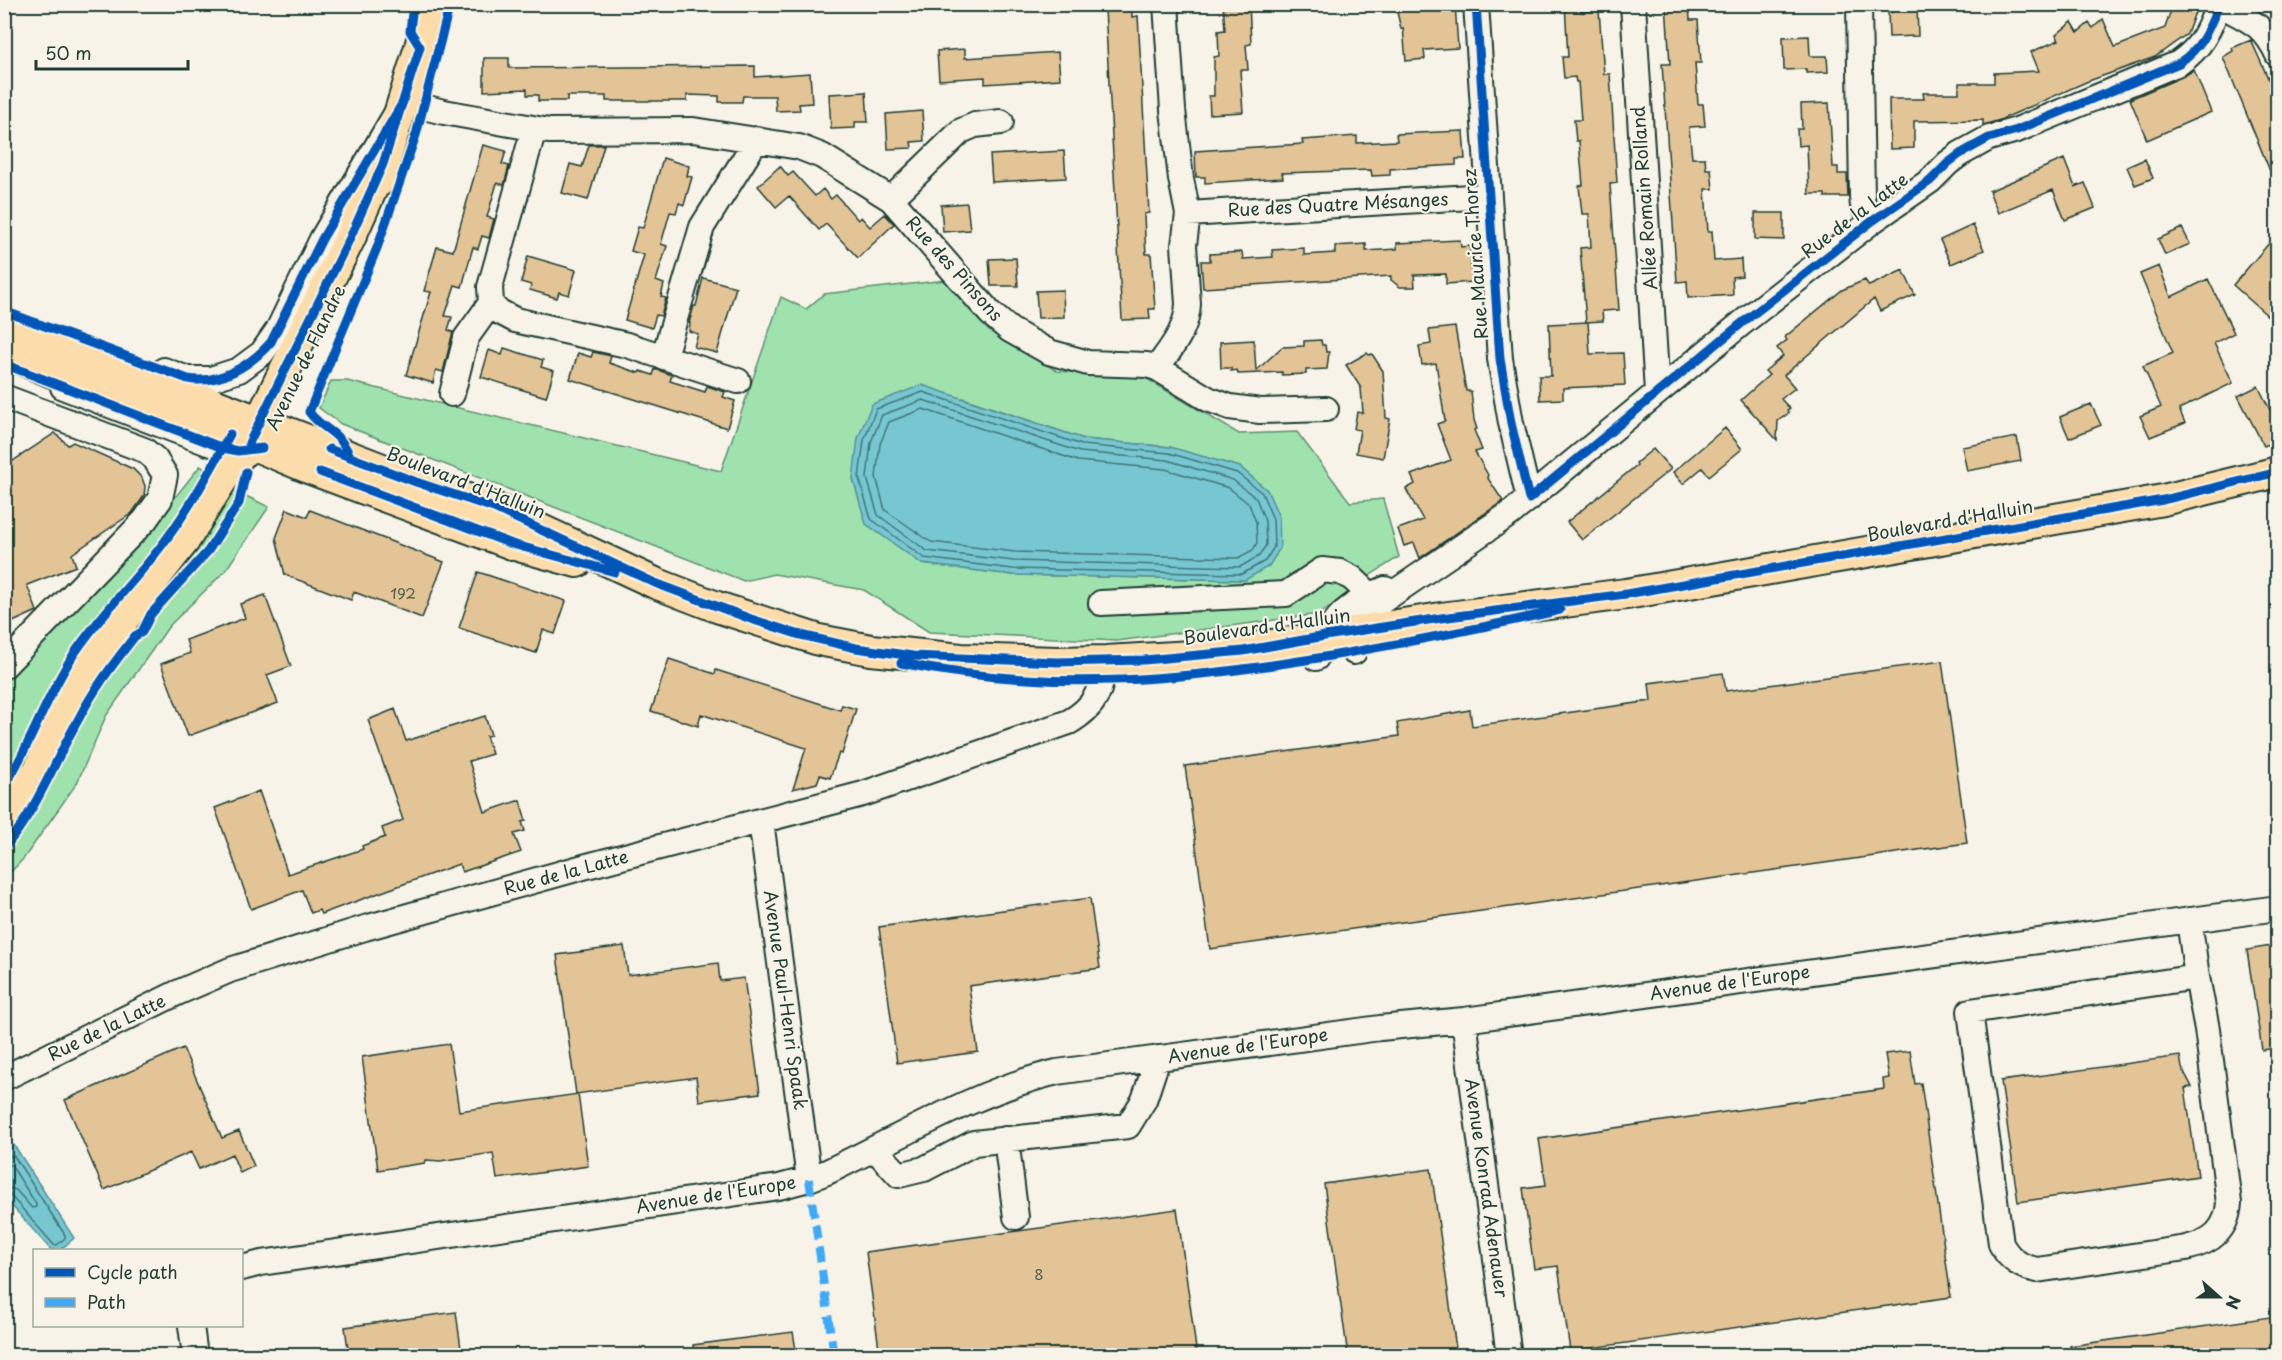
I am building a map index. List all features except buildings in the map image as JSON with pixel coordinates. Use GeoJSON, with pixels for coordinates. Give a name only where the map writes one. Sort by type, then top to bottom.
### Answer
{"type":"FeatureCollection","features":[{"type":"Feature","properties":{"kind":"main road","name":"Avenue de Flandre"},"geometry":{"type":"LineString","coordinates":[[4,822],[39,770],[77,688],[107,645],[155,597],[195,552],[325,323],[354,255],[403,102],[431,4]]}},
{"type":"Feature","properties":{"kind":"main road","name":"Boulevard d'Halluin"},"geometry":{"type":"LineString","coordinates":[[4,323],[212,402],[258,438]]}},
{"type":"Feature","properties":{"kind":"main road","name":"Boulevard d'Halluin"},"geometry":{"type":"LineString","coordinates":[[4,352],[52,372],[258,438],[416,482],[517,517],[655,583],[751,619],[894,661],[961,674],[1035,680],[1104,671],[1205,675],[1321,647],[1540,615],[1626,594],[2139,504],[2277,472]]}},
{"type":"Feature","properties":{"kind":"street"},"geometry":{"type":"LineString","coordinates":[[1157,368],[1181,333],[1187,314],[1184,245],[1188,214],[1181,179],[1173,110],[1166,4]]}},
{"type":"Feature","properties":{"kind":"street","name":"Rue Maurice Thorez"},"geometry":{"type":"LineString","coordinates":[[1476,4],[1500,359],[1509,414],[1528,499]]}},
{"type":"Feature","properties":{"kind":"street","name":"Allée Romain Rolland"},"geometry":{"type":"LineString","coordinates":[[1633,4],[1657,392]]}},
{"type":"Feature","properties":{"kind":"street"},"geometry":{"type":"LineString","coordinates":[[1859,4],[1861,186],[1863,206],[1871,222]]}},
{"type":"Feature","properties":{"kind":"street"},"geometry":{"type":"LineString","coordinates":[[2219,4],[2265,31],[2277,55]]}},
{"type":"Feature","properties":{"kind":"street","name":"Rue de la Latte"},"geometry":{"type":"LineString","coordinates":[[1357,641],[1366,617],[1382,601],[1482,534],[1528,499],[1657,392],[1871,222],[1930,181],[1948,163],[1979,142],[2017,130],[2178,63],[2201,44],[2219,4]]}},
{"type":"Feature","properties":{"kind":"street","name":"Rue des Pinsons"},"geometry":{"type":"LineString","coordinates":[[403,102],[534,129],[683,130],[757,139],[799,147],[822,156],[891,199],[990,313],[1016,334],[1049,352],[1074,361],[1157,368],[1208,399],[1230,407],[1260,411],[1326,409]]}},
{"type":"Feature","properties":{"kind":"street"},"geometry":{"type":"LineString","coordinates":[[4,311],[188,379],[212,379],[239,370],[262,353],[278,330],[322,240],[403,102]]}},
{"type":"Feature","properties":{"kind":"street","name":"Rue des Pinsons"},"geometry":{"type":"LineString","coordinates":[[891,199],[961,130],[975,125],[1000,122]]}},
{"type":"Feature","properties":{"kind":"street"},"geometry":{"type":"LineString","coordinates":[[452,394],[469,331],[490,303],[490,287],[534,129]]}},
{"type":"Feature","properties":{"kind":"street"},"geometry":{"type":"LineString","coordinates":[[664,356],[702,227],[757,139]]}},
{"type":"Feature","properties":{"kind":"street","name":"Rue des Quatre Mésanges"},"geometry":{"type":"LineString","coordinates":[[1188,214],[1488,196]]}},
{"type":"Feature","properties":{"kind":"street"},"geometry":{"type":"LineString","coordinates":[[490,303],[496,310],[515,320],[627,345],[738,381]]}},
{"type":"Feature","properties":{"kind":"street"},"geometry":{"type":"LineString","coordinates":[[4,364],[223,448],[258,438]]}},
{"type":"Feature","properties":{"kind":"street"},"geometry":{"type":"LineString","coordinates":[[161,369],[212,402]]}},
{"type":"Feature","properties":{"kind":"street"},"geometry":{"type":"LineString","coordinates":[[4,666],[145,520],[160,500],[165,475],[154,459],[144,450],[8,402]]}},
{"type":"Feature","properties":{"kind":"street","name":"Rue de la Latte"},"geometry":{"type":"LineString","coordinates":[[1321,647],[1339,616],[1370,595],[1434,567]]}},
{"type":"Feature","properties":{"kind":"street"},"geometry":{"type":"LineString","coordinates":[[1101,603],[1287,594],[1322,570],[1340,572],[1352,578],[1370,595]]}},
{"type":"Feature","properties":{"kind":"street","name":"Rue de la Latte"},"geometry":{"type":"LineString","coordinates":[[4,1078],[177,993],[230,970],[387,922],[893,785],[1069,722],[1092,704],[1104,671]]}},
{"type":"Feature","properties":{"kind":"street","name":"Avenue Paul-Henri Spaak"},"geometry":{"type":"LineString","coordinates":[[761,821],[809,1179]]}},
{"type":"Feature","properties":{"kind":"street","name":"Avenue de l'Europe"},"geometry":{"type":"LineString","coordinates":[[243,1268],[261,1263],[764,1190],[809,1179],[987,1094],[1057,1072],[1380,1028],[1464,1020],[2277,908]]}},
{"type":"Feature","properties":{"kind":"street"},"geometry":{"type":"LineString","coordinates":[[2188,920],[2207,1029],[2229,1203],[2225,1224],[2211,1239],[2201,1245],[2037,1270],[2026,1269],[2011,1258],[2001,1244],[1970,1011],[2197,977]]}},
{"type":"Feature","properties":{"kind":"street","name":"Avenue Konrad Adenauer"},"geometry":{"type":"LineString","coordinates":[[1464,1020],[1509,1356]]}},
{"type":"Feature","properties":{"kind":"street"},"geometry":{"type":"LineString","coordinates":[[875,1149],[899,1175],[924,1169],[974,1143],[1128,1126],[1144,1100],[1158,1058]]}},
{"type":"Feature","properties":{"kind":"street"},"geometry":{"type":"LineString","coordinates":[[1006,1139],[1016,1217]]}},
{"type":"Feature","properties":{"kind":"street"},"geometry":{"type":"LineString","coordinates":[[191,1327],[195,1356]]}},
{"type":"Feature","properties":{"kind":"green space"},"geometry":{"type":"Polygon","coordinates":[[[946,280],[988,330],[1057,371],[1144,377],[1239,434],[1297,432],[1350,502],[1383,499],[1399,557],[1372,574],[1320,614],[1117,641],[929,632],[864,590],[774,574],[744,581],[341,424],[319,408],[331,381],[347,381],[721,471],[781,297],[806,309],[824,294],[946,280]],[[963,398],[922,564],[1013,575],[1245,580],[1170,447],[1084,439],[963,398]]]}},
{"type":"Feature","properties":{"kind":"green space"},"geometry":{"type":"Polygon","coordinates":[[[200,466],[248,497],[269,507],[225,571],[169,626],[106,716],[77,783],[24,858],[5,878],[5,678],[157,520],[200,466]]]}},
{"type":"Feature","properties":{"kind":"water"},"geometry":{"type":"Polygon","coordinates":[[[922,385],[1084,439],[1170,447],[1240,467],[1267,490],[1279,517],[1280,548],[1269,566],[1245,580],[1013,575],[922,564],[866,524],[853,479],[858,438],[872,404],[922,385]]]}},
{"type":"Feature","properties":{"kind":"water"},"geometry":{"type":"Polygon","coordinates":[[[14,1145],[74,1238],[61,1249],[50,1249],[5,1198],[5,1152],[14,1145]]]}},
{"type":"Feature","properties":{"kind":"marked path"},"geometry":{"type":"LineString","coordinates":[[809,1179],[834,1356]]}},
{"type":"Feature","properties":{"kind":"cycle path"},"geometry":{"type":"LineString","coordinates":[[249,443],[349,240],[383,164],[420,47],[410,31],[413,4]]}},
{"type":"Feature","properties":{"kind":"cycle path"},"geometry":{"type":"LineString","coordinates":[[350,456],[340,440],[309,412],[377,248],[416,135],[450,4]]}},
{"type":"Feature","properties":{"kind":"cycle path"},"geometry":{"type":"LineString","coordinates":[[1476,4],[1500,359],[1511,423],[1529,499],[1742,323],[1871,222],[1930,181],[1960,154],[1989,138],[2017,130],[2179,63],[2194,50],[2204,37],[2219,4]]}},
{"type":"Feature","properties":{"kind":"cycle path"},"geometry":{"type":"LineString","coordinates":[[4,311],[188,379],[212,379],[234,371],[254,358],[271,342],[322,239],[403,102]]}},
{"type":"Feature","properties":{"kind":"cycle path"},"geometry":{"type":"LineString","coordinates":[[4,364],[223,448],[238,451],[262,448]]}},
{"type":"Feature","properties":{"kind":"cycle path"},"geometry":{"type":"LineString","coordinates":[[4,787],[74,654],[176,526],[230,434]]}},
{"type":"Feature","properties":{"kind":"cycle path"},"geometry":{"type":"LineString","coordinates":[[329,449],[494,508],[655,583],[797,634],[856,648],[913,656],[1057,662],[1144,660],[1243,651],[1441,618],[1626,594],[2163,500],[2278,472]]}},
{"type":"Feature","properties":{"kind":"cycle path"},"geometry":{"type":"LineString","coordinates":[[4,848],[26,818],[84,709],[104,677],[135,636],[142,632],[151,614],[208,551],[239,503],[246,472]]}},
{"type":"Feature","properties":{"kind":"cycle path"},"geometry":{"type":"LineString","coordinates":[[320,472],[512,544],[615,572]]}},
{"type":"Feature","properties":{"kind":"cycle path"},"geometry":{"type":"LineString","coordinates":[[901,663],[957,673],[1068,681],[1176,676],[1231,671],[1342,654],[1451,634],[1560,610]]}}]}
